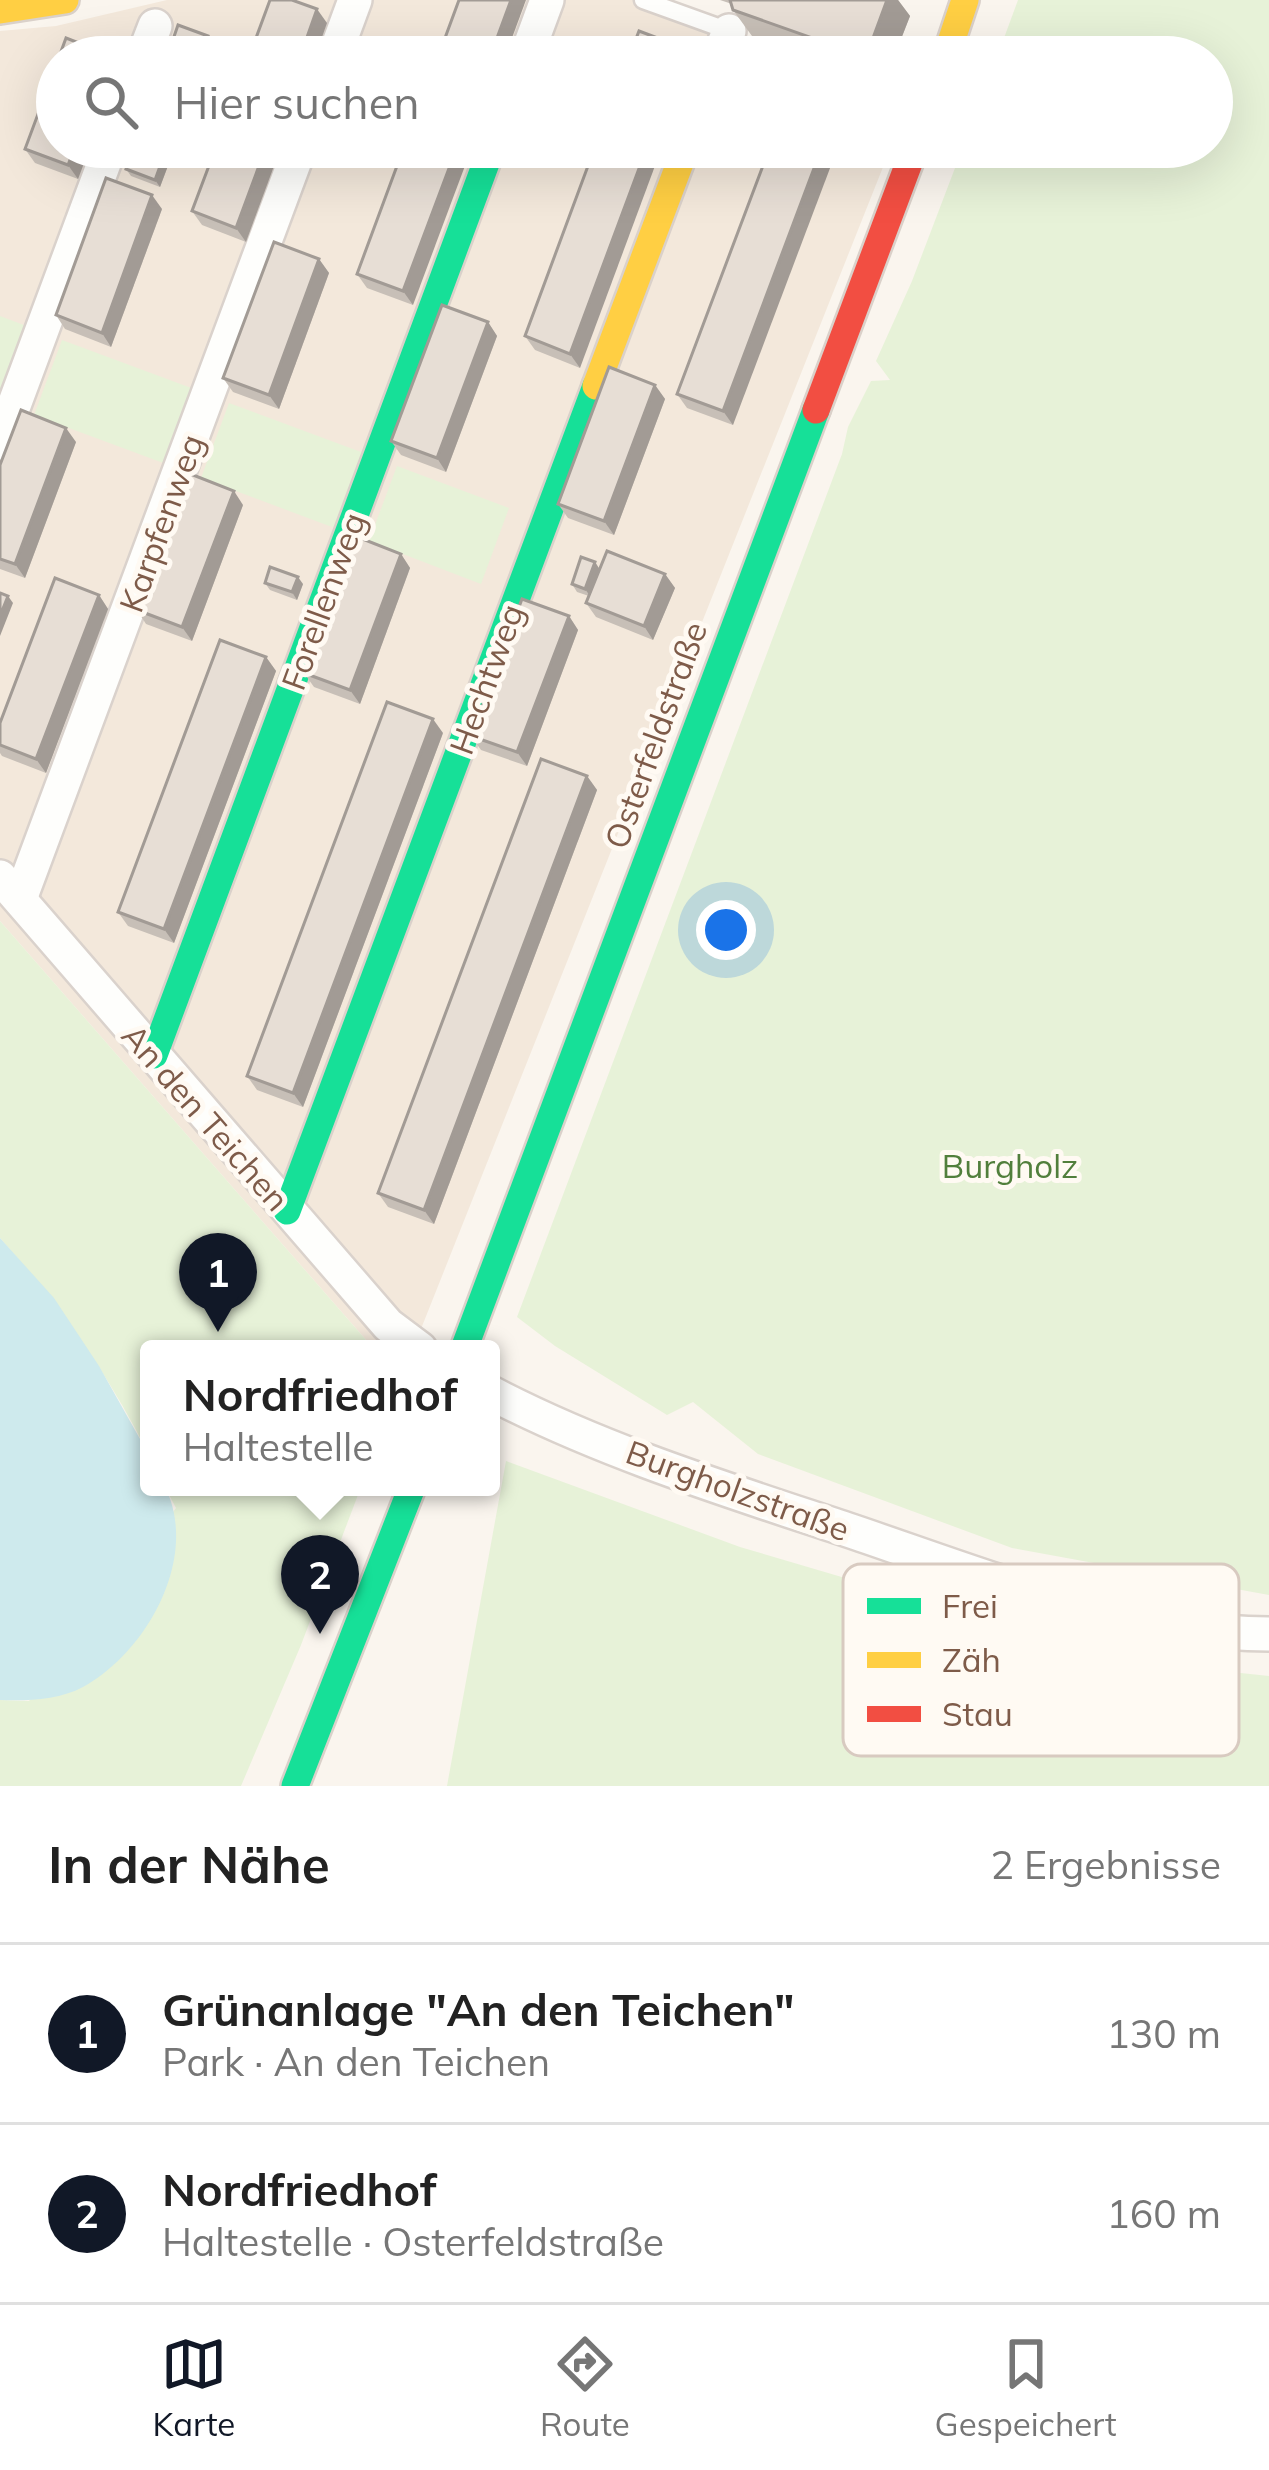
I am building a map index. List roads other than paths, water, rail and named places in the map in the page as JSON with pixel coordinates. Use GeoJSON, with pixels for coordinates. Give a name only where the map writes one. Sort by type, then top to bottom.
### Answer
{"type":"FeatureCollection","features":[{"type":"Feature","properties":{"kind":"street"},"geometry":{"type":"LineString","coordinates":[[0,10],[65,0]]}},
{"type":"Feature","properties":{"kind":"street"},"geometry":{"type":"LineString","coordinates":[[342,36],[355,0]]}},
{"type":"Feature","properties":{"kind":"street"},"geometry":{"type":"LineString","coordinates":[[534,36],[547,0]]}},
{"type":"Feature","properties":{"kind":"street"},"geometry":{"type":"LineString","coordinates":[[953,36],[965,0]]}},
{"type":"Feature","properties":{"kind":"street"},"geometry":{"type":"LineString","coordinates":[[0,443],[102,168]]}},
{"type":"Feature","properties":{"kind":"street","name":"Karpfenweg"},"geometry":{"type":"LineString","coordinates":[[10,888],[292,168]]}},
{"type":"Feature","properties":{"kind":"street","name":"Forellenweg"},"geometry":{"type":"LineString","coordinates":[[154,1055],[484,168]]}},
{"type":"Feature","properties":{"kind":"street","name":"Hechtweg"},"geometry":{"type":"LineString","coordinates":[[287,1211],[678,168]]}},
{"type":"Feature","properties":{"kind":"street","name":"Osterfeldstraße"},"geometry":{"type":"LineString","coordinates":[[467,1340],[908,168]]}},
{"type":"Feature","properties":{"kind":"street","name":"An den Teichen"},"geometry":{"type":"LineString","coordinates":[[10,888],[287,1211],[388,1325],[408,1340]]}},
{"type":"Feature","properties":{"kind":"street","name":"Burgholzstraße"},"geometry":{"type":"LineString","coordinates":[[500,1397],[751,1498],[948,1564]]}},
{"type":"Feature","properties":{"kind":"street"},"geometry":{"type":"LineString","coordinates":[[296,1786],[409,1496]]}},
{"type":"Feature","properties":{"kind":"street","name":"Burgholzstraße"},"geometry":{"type":"LineString","coordinates":[[1239,1630],[1269,1634]]}},
{"type":"Feature","properties":{"kind":"lane"},"geometry":{"type":"LineString","coordinates":[[643,0],[709,36]]}},
{"type":"Feature","properties":{"kind":"water"},"geometry":{"type":"Polygon","coordinates":[[[0,1238],[54,1298],[99,1366],[140,1439],[140,1496],[168,1496],[176,1543],[161,1600],[128,1651],[106,1671],[64,1695],[0,1700],[0,1238]]]}},
{"type":"Feature","properties":{"kind":"place","name":"Grünanlage \"An den Teichen\""},"geometry":{"type":"Point","coordinates":[218,1332]}},
{"type":"Feature","properties":{"kind":"place","name":"Nordfriedhof"},"geometry":{"type":"Point","coordinates":[320,1634]}},
{"type":"Feature","properties":{"kind":"park label","name":"Burgholz"},"geometry":{"type":"Point","coordinates":[1010,1165]}}]}
